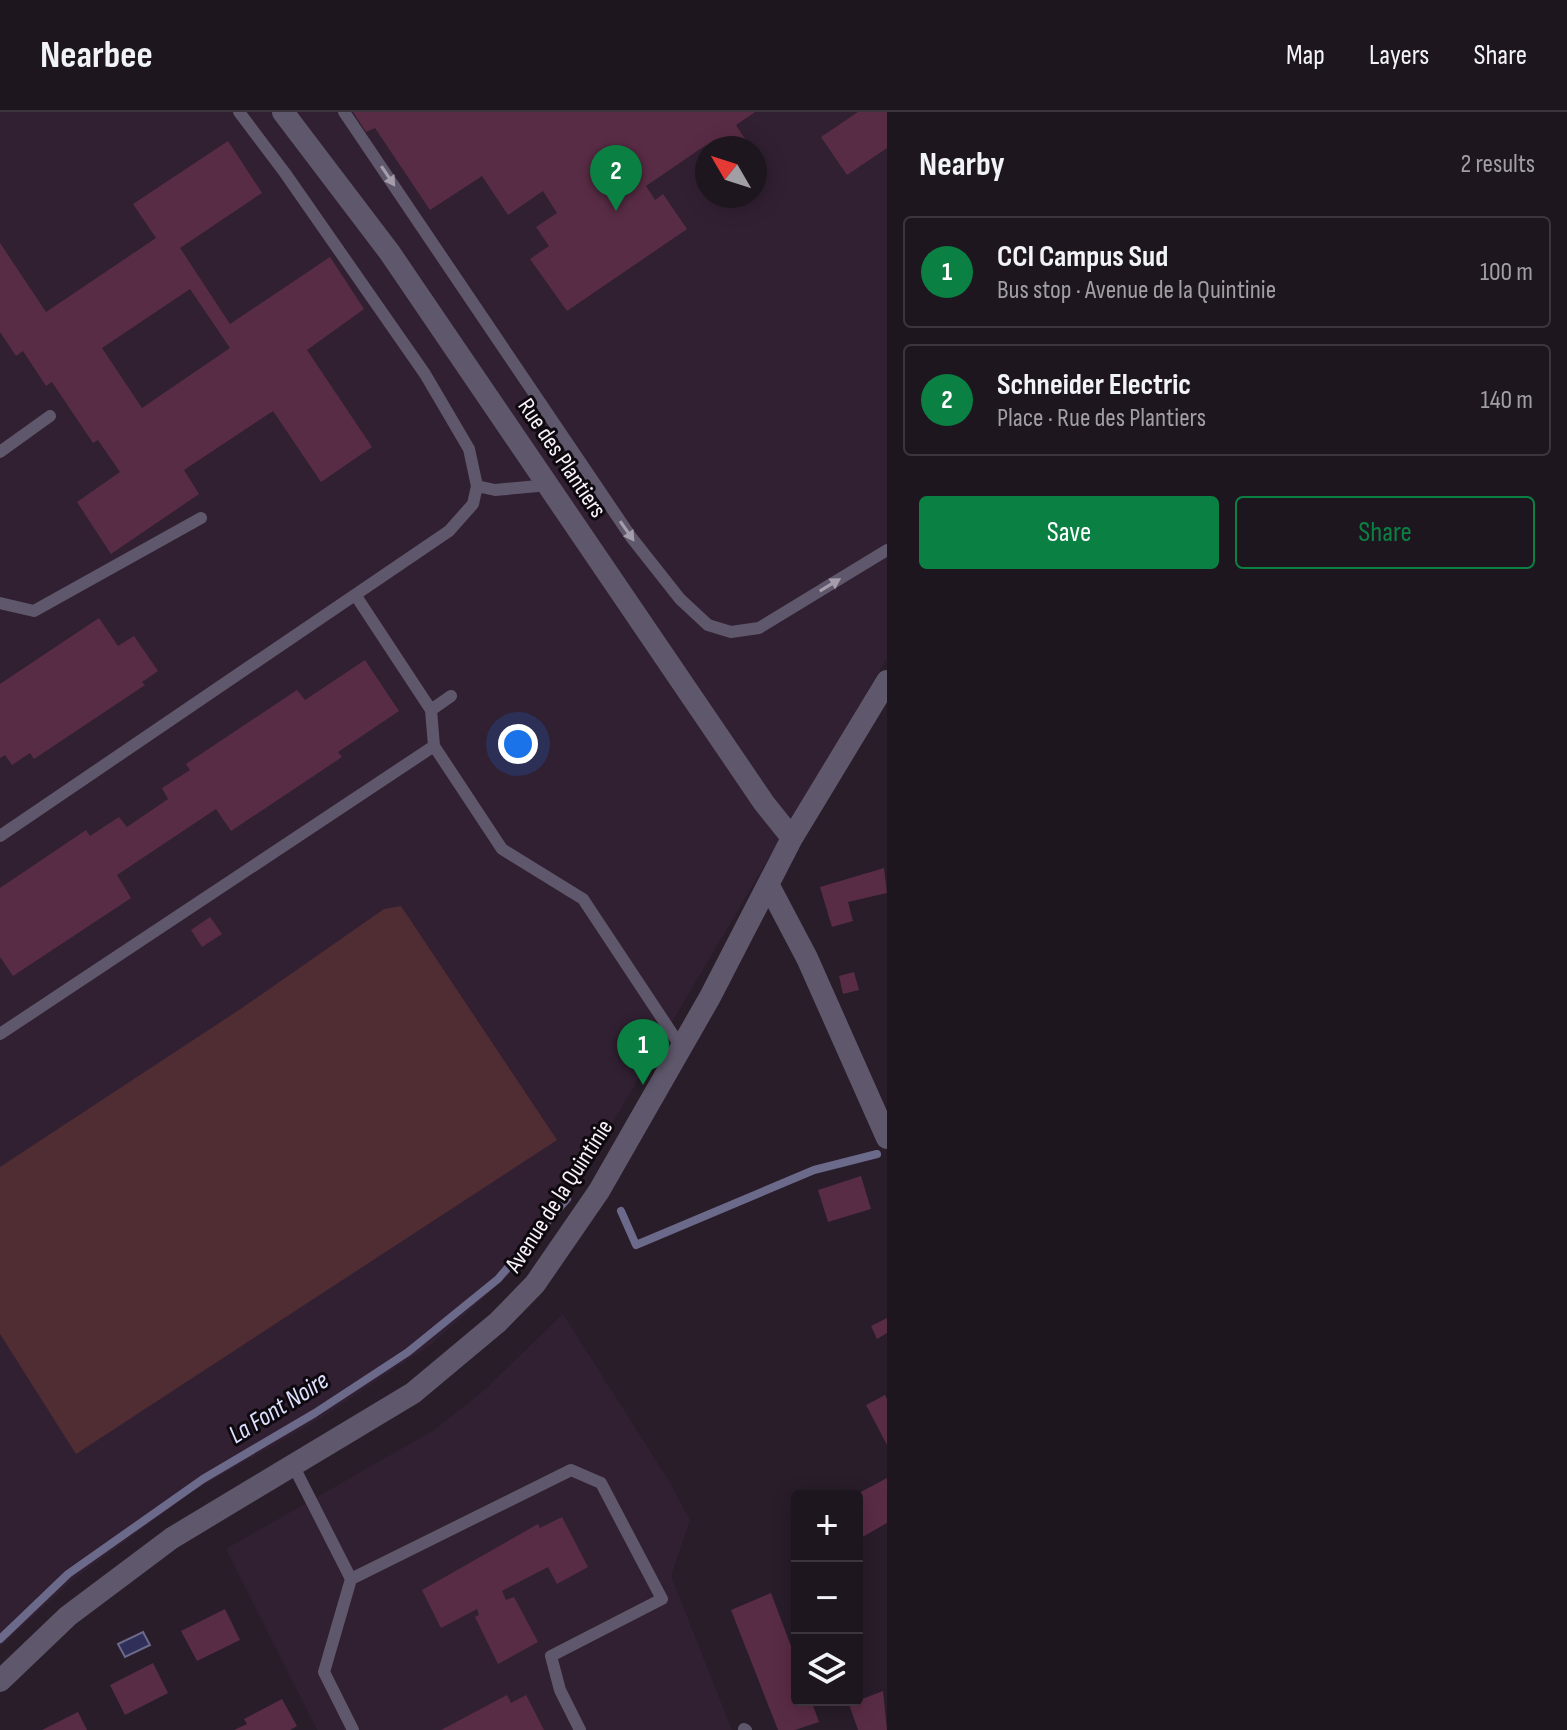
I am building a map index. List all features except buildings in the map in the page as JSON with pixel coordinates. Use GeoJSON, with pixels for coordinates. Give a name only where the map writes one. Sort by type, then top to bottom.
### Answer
{"type":"FeatureCollection","features":[{"type":"Feature","properties":{"kind":"street","name":"Rue des Plantiers"},"geometry":{"type":"LineString","coordinates":[[283,112],[390,253],[764,803],[792,838]]}},
{"type":"Feature","properties":{"kind":"street","name":"Avenue de la Quintinie"},"geometry":{"type":"LineString","coordinates":[[0,1681],[68,1616],[172,1538],[413,1393],[498,1322],[535,1284],[599,1191],[681,1047],[792,838],[878,716],[887,681]]}},
{"type":"Feature","properties":{"kind":"street"},"geometry":{"type":"LineString","coordinates":[[769,886],[807,958],[887,1138]]}},
{"type":"Feature","properties":{"kind":"lane"},"geometry":{"type":"LineString","coordinates":[[0,836],[449,531],[473,504],[477,486],[469,449],[425,374],[239,112]]}},
{"type":"Feature","properties":{"kind":"lane"},"geometry":{"type":"LineString","coordinates":[[344,112],[631,537],[673,591],[708,625],[731,632],[759,628],[887,550]]}},
{"type":"Feature","properties":{"kind":"lane"},"geometry":{"type":"LineString","coordinates":[[0,452],[50,416]]}},
{"type":"Feature","properties":{"kind":"lane"},"geometry":{"type":"LineString","coordinates":[[477,486],[495,490],[549,485]]}},
{"type":"Feature","properties":{"kind":"lane"},"geometry":{"type":"LineString","coordinates":[[0,603],[34,611],[201,518]]}},
{"type":"Feature","properties":{"kind":"lane"},"geometry":{"type":"LineString","coordinates":[[356,596],[431,710],[434,746],[502,849],[583,899],[681,1047]]}},
{"type":"Feature","properties":{"kind":"lane"},"geometry":{"type":"LineString","coordinates":[[431,710],[451,696]]}},
{"type":"Feature","properties":{"kind":"lane"},"geometry":{"type":"LineString","coordinates":[[0,1034],[434,746]]}},
{"type":"Feature","properties":{"kind":"lane"},"geometry":{"type":"LineString","coordinates":[[293,1465],[351,1579],[324,1672],[353,1730]]}},
{"type":"Feature","properties":{"kind":"lane"},"geometry":{"type":"LineString","coordinates":[[351,1579],[571,1470],[601,1483],[662,1599],[551,1656],[560,1690],[580,1730]]}},
{"type":"Feature","properties":{"kind":"shaded area"},"geometry":{"type":"Polygon","coordinates":[[[0,112],[887,112],[887,658],[581,1176],[517,1268],[433,1343],[321,1418],[192,1492],[70,1582],[0,1647],[0,112]]]}},
{"type":"Feature","properties":{"kind":"shaded area"},"geometry":{"type":"Polygon","coordinates":[[[401,906],[557,1140],[76,1454],[0,1334],[0,1167],[242,1008],[384,909],[401,906]]]}},
{"type":"Feature","properties":{"kind":"shaded area"},"geometry":{"type":"Polygon","coordinates":[[[563,1314],[669,1481],[690,1520],[671,1576],[732,1730],[317,1730],[226,1549],[434,1430],[482,1392],[563,1314]]]}},
{"type":"Feature","properties":{"kind":"shaded area"},"geometry":{"type":"Polygon","coordinates":[[[143,1632],[150,1645],[125,1657],[118,1644],[143,1632]]]}},
{"type":"Feature","properties":{"kind":"waterway","name":"La Font Noire"},"geometry":{"type":"LineString","coordinates":[[621,1211],[636,1245],[814,1170],[877,1154]]}},
{"type":"Feature","properties":{"kind":"waterway","name":"La Font Noire"},"geometry":{"type":"LineString","coordinates":[[0,1639],[68,1574],[203,1479],[315,1413],[408,1352],[498,1279],[567,1199]]}},
{"type":"Feature","properties":{"kind":"place","name":"Schneider Electric"},"geometry":{"type":"Point","coordinates":[616,211]}},
{"type":"Feature","properties":{"kind":"place","name":"CCI Campus Sud"},"geometry":{"type":"Point","coordinates":[643,1085]}}]}
